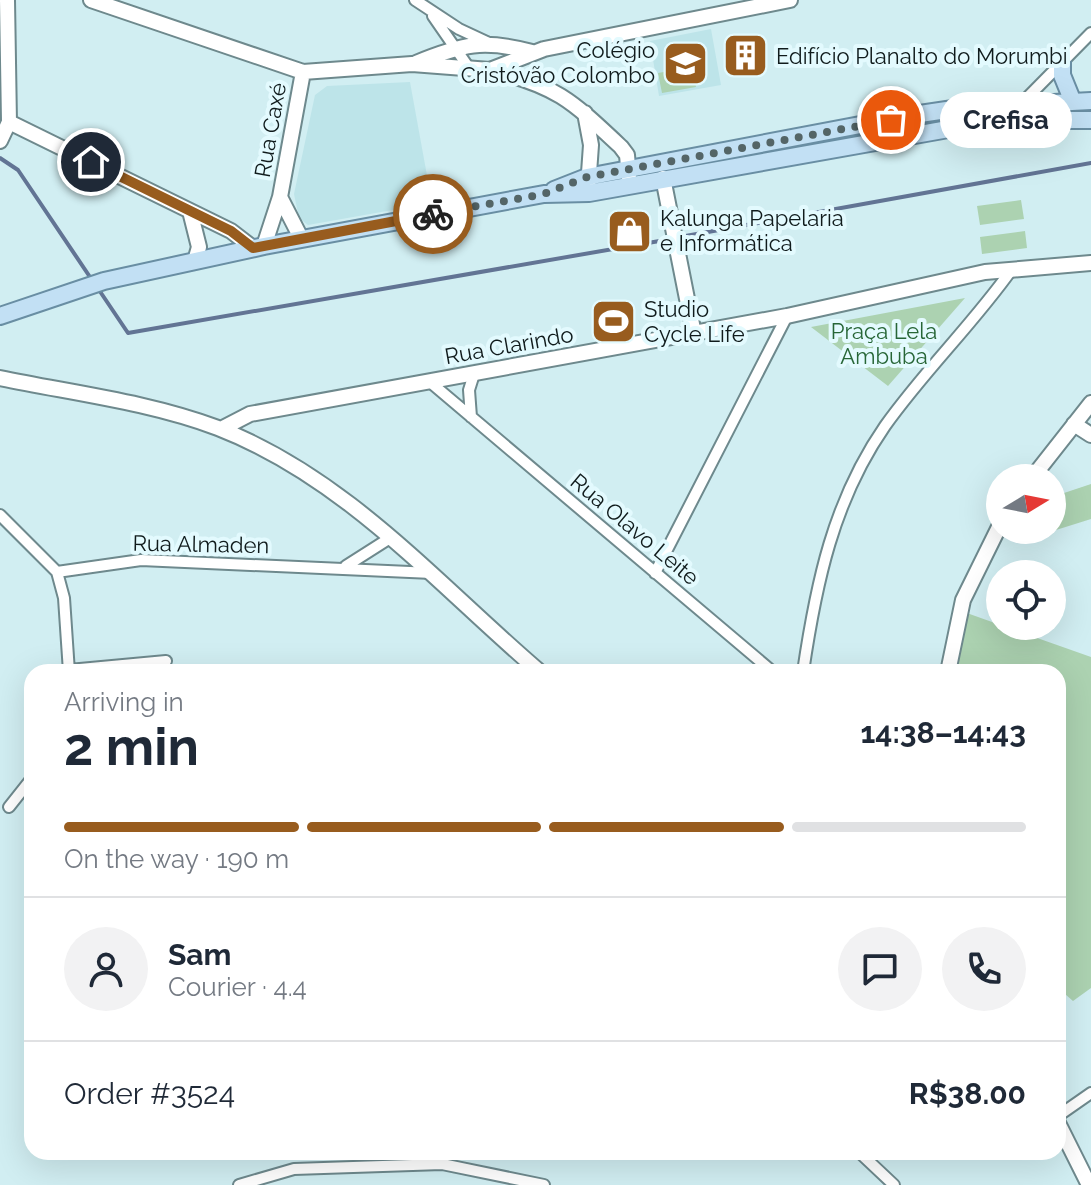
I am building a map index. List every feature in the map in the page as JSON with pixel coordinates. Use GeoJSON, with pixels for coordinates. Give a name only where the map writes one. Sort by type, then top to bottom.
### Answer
{"type":"FeatureCollection","features":[{"type":"Feature","properties":{"kind":"main road"},"geometry":{"type":"LineString","coordinates":[[1062,62],[1062,75],[1073,102]]}},
{"type":"Feature","properties":{"kind":"main road"},"geometry":{"type":"LineString","coordinates":[[0,316],[104,281],[301,238],[588,185],[629,169],[913,115],[1020,104],[1091,101]]}},
{"type":"Feature","properties":{"kind":"main road"},"geometry":{"type":"LineString","coordinates":[[588,185],[621,187],[1011,120],[1091,120]]}},
{"type":"Feature","properties":{"kind":"street"},"geometry":{"type":"LineString","coordinates":[[0,141],[9,122],[7,0]]}},
{"type":"Feature","properties":{"kind":"street"},"geometry":{"type":"LineString","coordinates":[[91,0],[303,72],[412,64],[490,70],[537,81],[585,113],[621,147],[627,155],[629,169],[629,180],[621,187]]}},
{"type":"Feature","properties":{"kind":"street"},"geometry":{"type":"LineString","coordinates":[[415,0],[459,29],[489,43]]}},
{"type":"Feature","properties":{"kind":"street"},"geometry":{"type":"LineString","coordinates":[[490,70],[525,55],[790,0]]}},
{"type":"Feature","properties":{"kind":"street"},"geometry":{"type":"LineString","coordinates":[[427,7],[469,68]]}},
{"type":"Feature","properties":{"kind":"street"},"geometry":{"type":"LineString","coordinates":[[1011,120],[1020,104],[1091,33]]}},
{"type":"Feature","properties":{"kind":"street"},"geometry":{"type":"LineString","coordinates":[[412,64],[455,47],[489,43],[506,45],[525,55],[537,81]]}},
{"type":"Feature","properties":{"kind":"street","name":"Rua Caxé"},"geometry":{"type":"LineString","coordinates":[[259,247],[280,197],[303,72]]}},
{"type":"Feature","properties":{"kind":"street"},"geometry":{"type":"LineString","coordinates":[[585,113],[591,145],[588,185]]}},
{"type":"Feature","properties":{"kind":"street"},"geometry":{"type":"LineString","coordinates":[[9,122],[259,247]]}},
{"type":"Feature","properties":{"kind":"street"},"geometry":{"type":"LineString","coordinates":[[663,178],[694,334]]}},
{"type":"Feature","properties":{"kind":"street","name":"Rua Caxé"},"geometry":{"type":"LineString","coordinates":[[280,197],[301,238]]}},
{"type":"Feature","properties":{"kind":"street"},"geometry":{"type":"LineString","coordinates":[[190,211],[199,247],[195,261]]}},
{"type":"Feature","properties":{"kind":"street","name":"Rua Clarindo"},"geometry":{"type":"LineString","coordinates":[[221,429],[250,414],[694,334],[1012,269],[1091,263]]}},
{"type":"Feature","properties":{"kind":"street"},"geometry":{"type":"LineString","coordinates":[[804,664],[820,567],[860,466],[898,410],[1012,269]]}},
{"type":"Feature","properties":{"kind":"street"},"geometry":{"type":"LineString","coordinates":[[655,573],[787,316]]}},
{"type":"Feature","properties":{"kind":"street"},"geometry":{"type":"LineString","coordinates":[[471,417],[469,390],[474,374]]}},
{"type":"Feature","properties":{"kind":"street"},"geometry":{"type":"LineString","coordinates":[[0,378],[156,410],[221,429],[302,470],[432,573],[531,664]]}},
{"type":"Feature","properties":{"kind":"street","name":"Rua Olavo Leite"},"geometry":{"type":"LineString","coordinates":[[430,382],[763,664]]}},
{"type":"Feature","properties":{"kind":"street"},"geometry":{"type":"LineString","coordinates":[[1043,464],[1091,403]]}},
{"type":"Feature","properties":{"kind":"street"},"geometry":{"type":"LineString","coordinates":[[1074,424],[1091,435]]}},
{"type":"Feature","properties":{"kind":"street"},"geometry":{"type":"LineString","coordinates":[[0,515],[57,572],[64,598],[69,664]]}},
{"type":"Feature","properties":{"kind":"street"},"geometry":{"type":"LineString","coordinates":[[345,567],[390,538]]}},
{"type":"Feature","properties":{"kind":"street"},"geometry":{"type":"LineString","coordinates":[[950,664],[963,600],[991,544]]}},
{"type":"Feature","properties":{"kind":"street","name":"Rua Almaden"},"geometry":{"type":"LineString","coordinates":[[57,572],[141,560],[432,573]]}},
{"type":"Feature","properties":{"kind":"street"},"geometry":{"type":"LineString","coordinates":[[137,664],[166,661]]}},
{"type":"Feature","properties":{"kind":"street"},"geometry":{"type":"LineString","coordinates":[[9,807],[24,788]]}},
{"type":"Feature","properties":{"kind":"street"},"geometry":{"type":"LineString","coordinates":[[1066,1110],[1091,1093]]}},
{"type":"Feature","properties":{"kind":"street"},"geometry":{"type":"LineString","coordinates":[[1066,1139],[1089,1185]]}},
{"type":"Feature","properties":{"kind":"street"},"geometry":{"type":"LineString","coordinates":[[867,1160],[894,1185]]}},
{"type":"Feature","properties":{"kind":"street"},"geometry":{"type":"LineString","coordinates":[[239,1185],[294,1169],[356,1164],[442,1164],[544,1185]]}},
{"type":"Feature","properties":{"kind":"shaded area","name":"Colégio Cristóvão Colombo"},"geometry":{"type":"Polygon","coordinates":[[[711,29],[721,85],[659,96],[650,41],[711,29]]]}},
{"type":"Feature","properties":{"kind":"shaded area"},"geometry":{"type":"Polygon","coordinates":[[[410,82],[432,203],[308,225],[299,218],[294,194],[315,95],[327,86],[410,82]]]}},
{"type":"Feature","properties":{"kind":"green space"},"geometry":{"type":"Polygon","coordinates":[[[692,67],[696,87],[662,93],[658,73],[692,67]]]}},
{"type":"Feature","properties":{"kind":"green space"},"geometry":{"type":"Polygon","coordinates":[[[1021,200],[1024,219],[980,225],[977,206],[1021,200]]]}},
{"type":"Feature","properties":{"kind":"green space"},"geometry":{"type":"Polygon","coordinates":[[[1025,231],[1027,248],[982,254],[980,237],[1025,231]]]}},
{"type":"Feature","properties":{"kind":"green space","name":"Praça Lela Ambuba"},"geometry":{"type":"Polygon","coordinates":[[[965,298],[888,386],[811,327],[965,298]]]}},
{"type":"Feature","properties":{"kind":"green space"},"geometry":{"type":"Polygon","coordinates":[[[1091,484],[1091,519],[1066,527],[1066,492],[1091,484]]]}},
{"type":"Feature","properties":{"kind":"green space"},"geometry":{"type":"Polygon","coordinates":[[[964,612],[986,620],[986,640],[1043,640],[1091,657],[1091,988],[1073,1001],[1066,995],[1066,664],[954,664],[964,612]]]}},
{"type":"Feature","properties":{"kind":"waterway"},"geometry":{"type":"LineString","coordinates":[[0,158],[18,170],[92,280]]}},
{"type":"Feature","properties":{"kind":"waterway"},"geometry":{"type":"LineString","coordinates":[[680,237],[1091,163]]}},
{"type":"Feature","properties":{"kind":"waterway"},"geometry":{"type":"LineString","coordinates":[[97,287],[128,333],[671,239]]}},
{"type":"Feature","properties":{"kind":"way so far"},"geometry":{"type":"LineString","coordinates":[[433,214],[544,194],[587,177],[891,120]]}},
{"type":"Feature","properties":{"kind":"place","name":"Edifício Planalto do Morumbi"},"geometry":{"type":"Point","coordinates":[745,56]}},
{"type":"Feature","properties":{"kind":"place","name":"Colégio Cristóvão Colombo"},"geometry":{"type":"Point","coordinates":[686,63]}},
{"type":"Feature","properties":{"kind":"place","name":"Crefisa"},"geometry":{"type":"Point","coordinates":[891,120]}},
{"type":"Feature","properties":{"kind":"place","name":"Kalunga Papelaria e Informática"},"geometry":{"type":"Point","coordinates":[629,231]}},
{"type":"Feature","properties":{"kind":"place","name":"Studio Cycle Life"},"geometry":{"type":"Point","coordinates":[613,322]}},
{"type":"Feature","properties":{"kind":"route"},"geometry":{"type":"LineString","coordinates":[[91,162],[231,231],[253,248],[433,214]]}}]}
